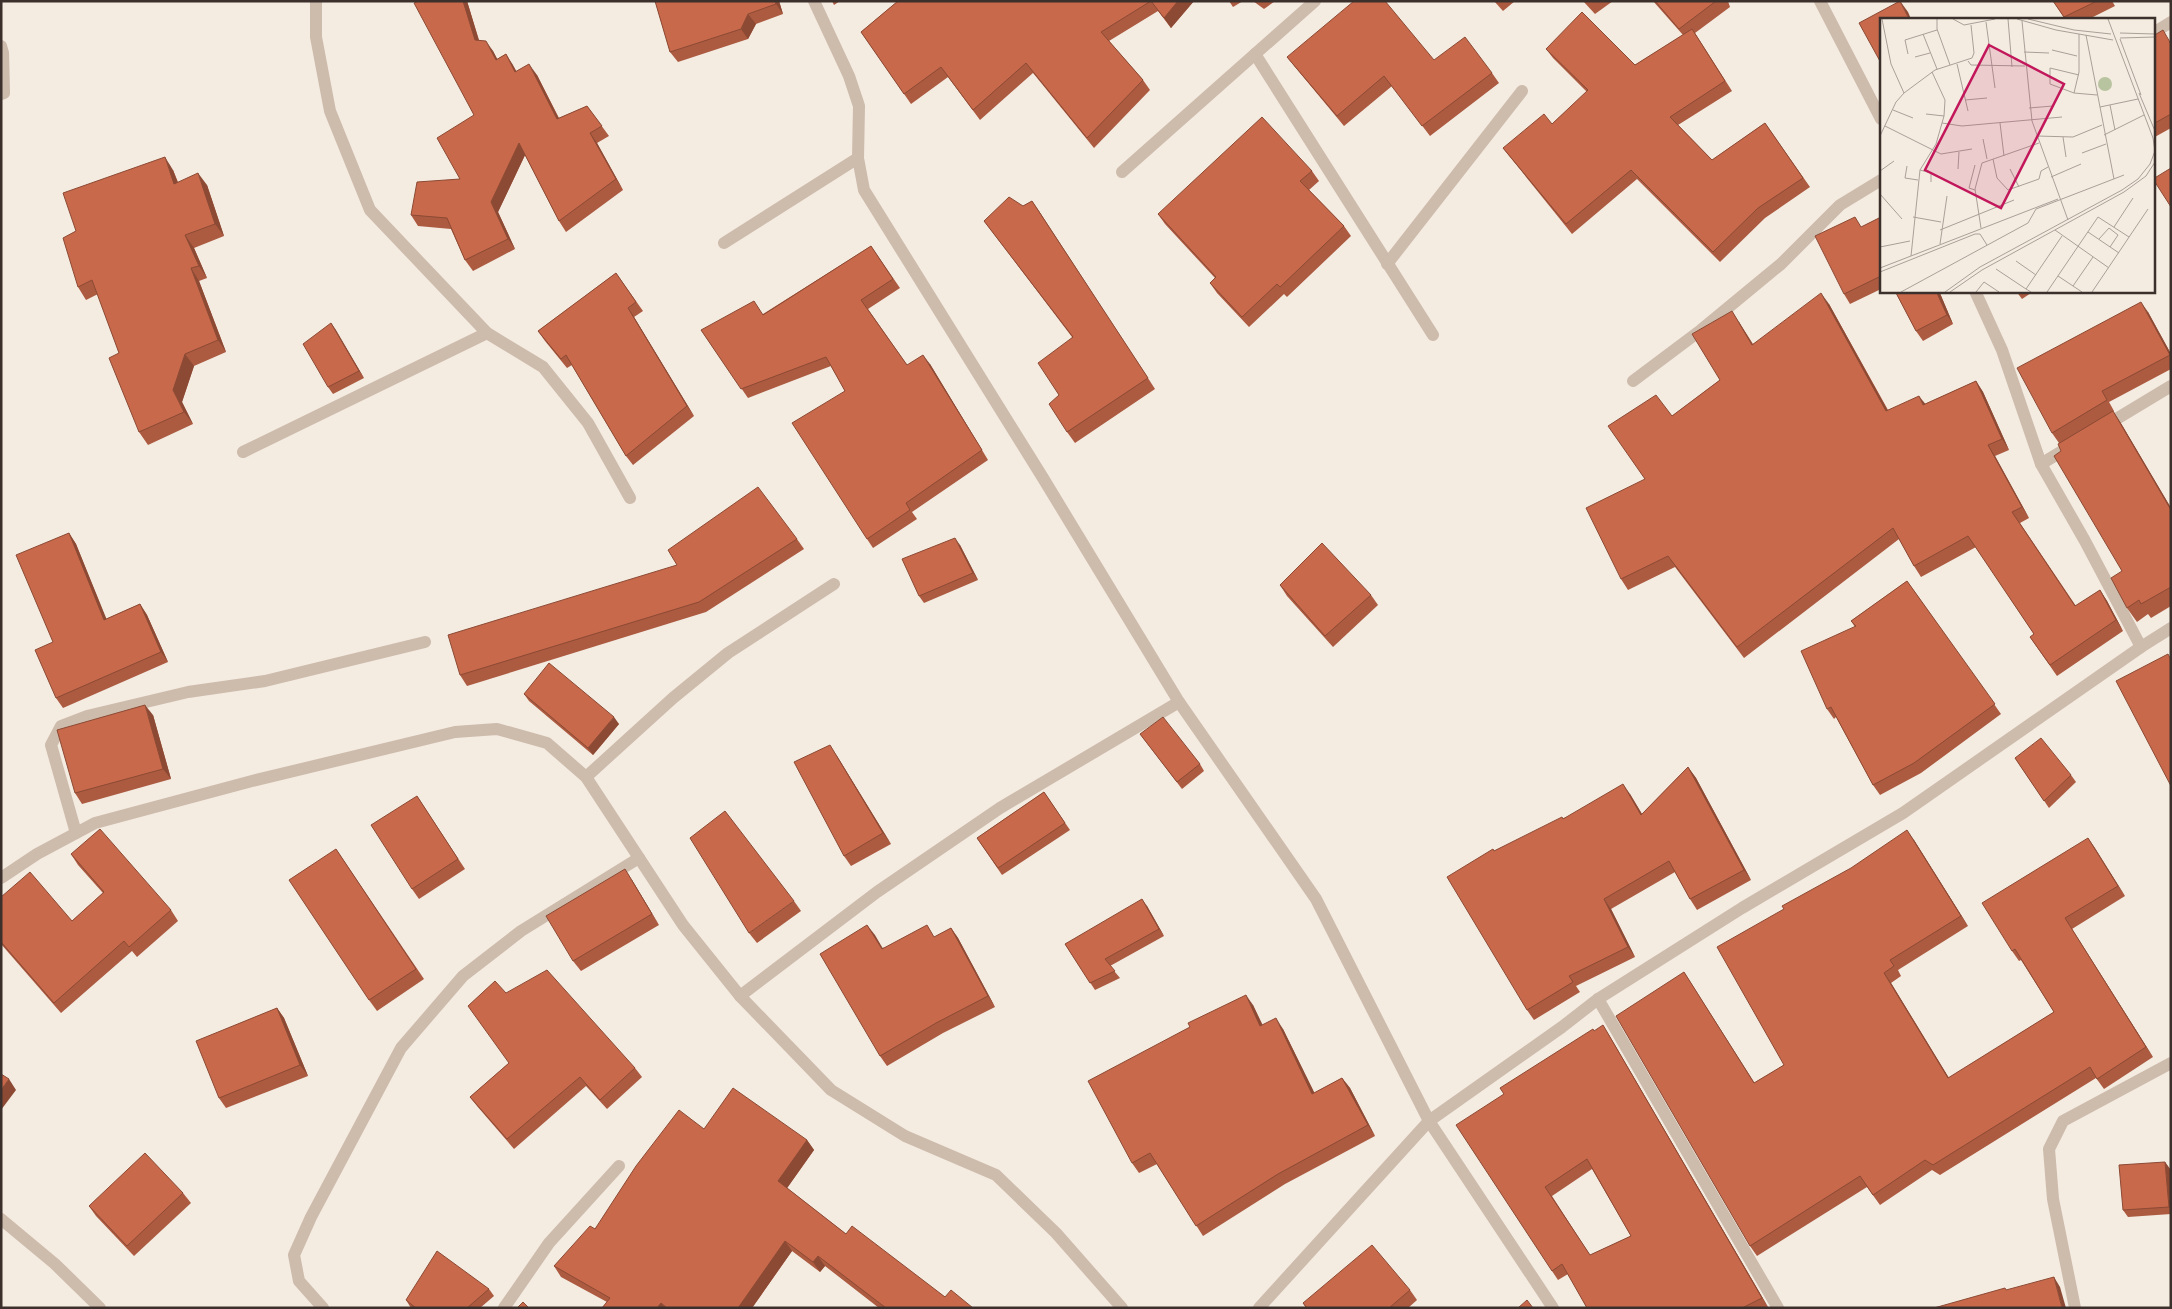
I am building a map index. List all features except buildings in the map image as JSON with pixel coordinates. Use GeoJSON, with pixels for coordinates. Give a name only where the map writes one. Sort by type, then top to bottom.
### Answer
{"type":"FeatureCollection","features":[{"type":"Feature","properties":{"kind":"street"},"geometry":{"type":"LineString","coordinates":[[316,1],[316,37],[330,111],[370,210],[487,333],[543,367],[588,423],[630,498]]}},
{"type":"Feature","properties":{"kind":"street"},"geometry":{"type":"LineString","coordinates":[[814,1],[848,76],[859,106],[858,158],[864,190],[1048,486],[1179,702],[1316,899],[1429,1121],[1553,1308]]}},
{"type":"Feature","properties":{"kind":"street"},"geometry":{"type":"LineString","coordinates":[[1122,172],[1315,1]]}},
{"type":"Feature","properties":{"kind":"street"},"geometry":{"type":"LineString","coordinates":[[1820,1],[1880,117]]}},
{"type":"Feature","properties":{"kind":"street"},"geometry":{"type":"LineString","coordinates":[[2154,32],[2171,22]]}},
{"type":"Feature","properties":{"kind":"street"},"geometry":{"type":"LineString","coordinates":[[1,46],[4,53],[4,93],[1,94]]}},
{"type":"Feature","properties":{"kind":"street"},"geometry":{"type":"LineString","coordinates":[[1255,54],[1433,335]]}},
{"type":"Feature","properties":{"kind":"street"},"geometry":{"type":"LineString","coordinates":[[1387,264],[1522,91]]}},
{"type":"Feature","properties":{"kind":"street"},"geometry":{"type":"LineString","coordinates":[[724,243],[858,158]]}},
{"type":"Feature","properties":{"kind":"street"},"geometry":{"type":"LineString","coordinates":[[1633,381],[1702,330],[1781,264],[1840,205],[1880,181]]}},
{"type":"Feature","properties":{"kind":"street"},"geometry":{"type":"LineString","coordinates":[[1975,292],[2002,350],[2041,464],[2085,541],[2141,647]]}},
{"type":"Feature","properties":{"kind":"street"},"geometry":{"type":"LineString","coordinates":[[243,452],[487,333]]}},
{"type":"Feature","properties":{"kind":"street"},"geometry":{"type":"LineString","coordinates":[[2041,464],[2171,386]]}},
{"type":"Feature","properties":{"kind":"street"},"geometry":{"type":"LineString","coordinates":[[586,777],[673,698],[728,653],[834,584]]}},
{"type":"Feature","properties":{"kind":"street"},"geometry":{"type":"LineString","coordinates":[[1259,1308],[1429,1121],[1562,1027],[1598,999],[1742,908],[1903,814],[2171,628]]}},
{"type":"Feature","properties":{"kind":"street"},"geometry":{"type":"LineString","coordinates":[[76,833],[51,745],[61,726],[87,716],[188,692],[265,681],[425,642]]}},
{"type":"Feature","properties":{"kind":"street"},"geometry":{"type":"LineString","coordinates":[[740,996],[877,892],[1000,808],[1179,702]]}},
{"type":"Feature","properties":{"kind":"street"},"geometry":{"type":"LineString","coordinates":[[1,878],[37,854],[95,823],[252,781],[455,732],[497,729],[547,743],[586,777],[683,925],[740,996],[831,1090],[904,1136],[996,1175],[1056,1232],[1122,1308]]}},
{"type":"Feature","properties":{"kind":"street"},"geometry":{"type":"LineString","coordinates":[[323,1308],[299,1281],[294,1255],[311,1217],[401,1048],[463,976],[521,931],[639,858]]}},
{"type":"Feature","properties":{"kind":"street"},"geometry":{"type":"LineString","coordinates":[[1598,999],[1778,1308]]}},
{"type":"Feature","properties":{"kind":"street"},"geometry":{"type":"LineString","coordinates":[[2075,1308],[2054,1199],[2049,1149],[2063,1121],[2171,1063]]}},
{"type":"Feature","properties":{"kind":"street"},"geometry":{"type":"LineString","coordinates":[[504,1308],[549,1243],[619,1166]]}},
{"type":"Feature","properties":{"kind":"street"},"geometry":{"type":"LineString","coordinates":[[1,1219],[55,1264],[100,1308]]}}]}
